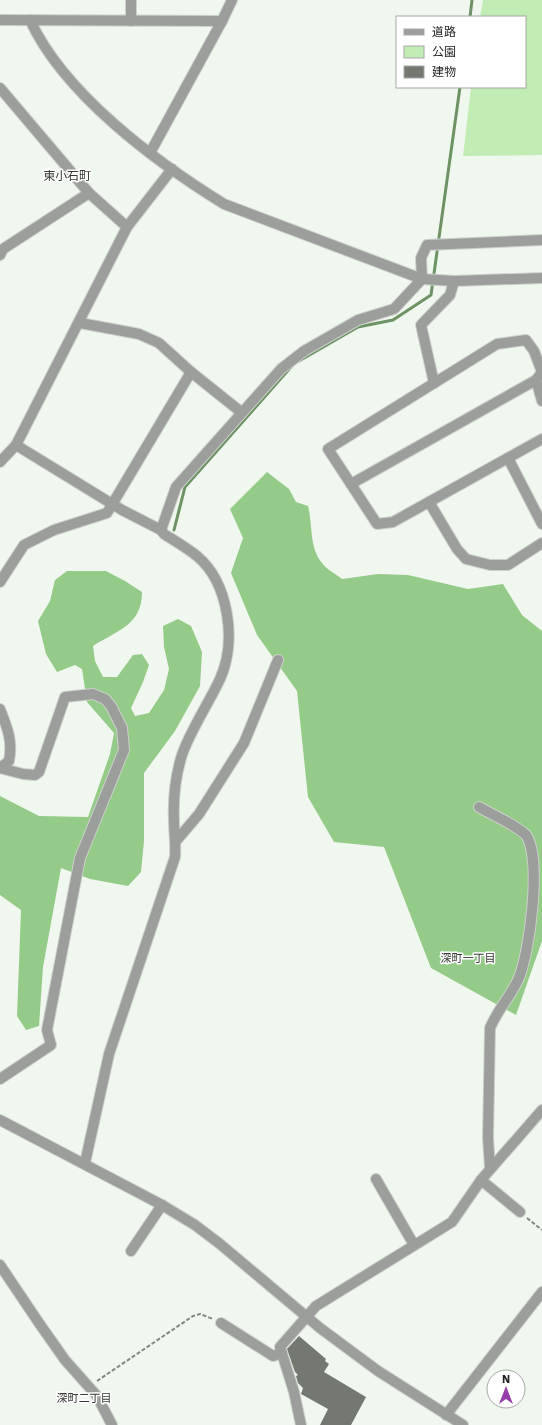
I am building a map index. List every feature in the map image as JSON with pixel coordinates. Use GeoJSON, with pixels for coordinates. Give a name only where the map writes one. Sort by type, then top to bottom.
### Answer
{"type":"FeatureCollection","features":[{"type":"Feature","properties":{"kind":"street"},"geometry":{"type":"LineString","coordinates":[[131,0],[131,21]]}},
{"type":"Feature","properties":{"kind":"street"},"geometry":{"type":"LineString","coordinates":[[150,153],[232,0]]}},
{"type":"Feature","properties":{"kind":"street"},"geometry":{"type":"LineString","coordinates":[[0,20],[222,21]]}},
{"type":"Feature","properties":{"kind":"street"},"geometry":{"type":"LineString","coordinates":[[30,20],[39,40],[51,57],[87,98],[150,153],[224,204],[422,279],[454,281],[542,278]]}},
{"type":"Feature","properties":{"kind":"street"},"geometry":{"type":"LineString","coordinates":[[0,88],[89,193],[127,227]]}},
{"type":"Feature","properties":{"kind":"street"},"geometry":{"type":"LineString","coordinates":[[0,462],[16,445],[80,323],[127,227],[172,169]]}},
{"type":"Feature","properties":{"kind":"street"},"geometry":{"type":"LineString","coordinates":[[1,250],[89,193]]}},
{"type":"Feature","properties":{"kind":"street"},"geometry":{"type":"LineString","coordinates":[[161,530],[176,487],[241,412],[281,369],[304,351],[358,320],[394,309],[422,279],[421,258],[427,245],[542,240]]}},
{"type":"Feature","properties":{"kind":"street"},"geometry":{"type":"LineString","coordinates":[[434,383],[421,325],[450,295],[454,281]]}},
{"type":"Feature","properties":{"kind":"street"},"geometry":{"type":"LineString","coordinates":[[80,323],[139,334],[159,343],[191,372],[241,412]]}},
{"type":"Feature","properties":{"kind":"street"},"geometry":{"type":"LineString","coordinates":[[542,401],[540,375],[534,351],[526,340],[497,344],[328,449],[377,524],[393,522],[542,439]]}},
{"type":"Feature","properties":{"kind":"street"},"geometry":{"type":"LineString","coordinates":[[0,582],[24,545],[54,530],[106,513],[191,372]]}},
{"type":"Feature","properties":{"kind":"street"},"geometry":{"type":"LineString","coordinates":[[351,484],[540,375]]}},
{"type":"Feature","properties":{"kind":"street"},"geometry":{"type":"LineString","coordinates":[[16,445],[161,530],[164,534],[198,556],[214,578],[222,593],[228,620],[228,645],[221,677],[181,757],[174,790],[174,823],[176,841],[175,857],[109,1054],[85,1163]]}},
{"type":"Feature","properties":{"kind":"street"},"geometry":{"type":"LineString","coordinates":[[508,458],[542,524]]}},
{"type":"Feature","properties":{"kind":"street"},"geometry":{"type":"LineString","coordinates":[[429,502],[457,549],[466,558],[490,566],[508,565],[542,543]]}},
{"type":"Feature","properties":{"kind":"street"},"geometry":{"type":"LineString","coordinates":[[176,841],[199,814],[244,743],[278,660]]}},
{"type":"Feature","properties":{"kind":"street"},"geometry":{"type":"LineString","coordinates":[[0,768],[23,774],[36,775],[39,772],[65,697],[93,694],[105,699],[111,706],[122,728],[124,750],[80,858],[47,1030],[51,1044],[0,1079]]}},
{"type":"Feature","properties":{"kind":"street"},"geometry":{"type":"LineString","coordinates":[[0,708],[8,727],[12,747],[9,761],[0,768]]}},
{"type":"Feature","properties":{"kind":"street"},"geometry":{"type":"LineString","coordinates":[[478,807],[527,835],[533,846],[537,861],[538,881],[538,895],[518,981],[496,1013],[490,1028],[488,1138],[490,1168]]}},
{"type":"Feature","properties":{"kind":"street"},"geometry":{"type":"LineString","coordinates":[[301,1425],[294,1392],[280,1347],[316,1306],[452,1222],[490,1168],[540,1115]]}},
{"type":"Feature","properties":{"kind":"street"},"geometry":{"type":"LineString","coordinates":[[0,1120],[85,1163],[162,1205],[195,1225],[220,1244],[306,1317],[378,1371],[463,1425]]}},
{"type":"Feature","properties":{"kind":"street"},"geometry":{"type":"LineString","coordinates":[[376,1179],[414,1245]]}},
{"type":"Feature","properties":{"kind":"street"},"geometry":{"type":"LineString","coordinates":[[481,1180],[520,1212]]}},
{"type":"Feature","properties":{"kind":"street"},"geometry":{"type":"LineString","coordinates":[[131,1251],[162,1205]]}},
{"type":"Feature","properties":{"kind":"street"},"geometry":{"type":"LineString","coordinates":[[0,1265],[38,1323],[66,1360],[97,1396],[112,1425]]}},
{"type":"Feature","properties":{"kind":"street"},"geometry":{"type":"LineString","coordinates":[[446,1415],[542,1292]]}},
{"type":"Feature","properties":{"kind":"street"},"geometry":{"type":"LineString","coordinates":[[221,1323],[273,1356],[282,1353]]}},
{"type":"Feature","properties":{"kind":"path"},"geometry":{"type":"LineString","coordinates":[[520,1212],[542,1230]]}},
{"type":"Feature","properties":{"kind":"path"},"geometry":{"type":"LineString","coordinates":[[89,1386],[193,1316],[200,1314],[221,1323]]}},
{"type":"Feature","properties":{"kind":"green space"},"geometry":{"type":"Polygon","coordinates":[[[483,0],[542,0],[542,155],[463,156],[471,88],[526,88],[526,16],[480,16],[483,0]]]}},
{"type":"Feature","properties":{"kind":"green space"},"geometry":{"type":"Polygon","coordinates":[[[267,472],[289,489],[296,502],[308,506],[313,543],[318,557],[326,567],[342,579],[378,574],[408,575],[468,589],[503,584],[522,615],[542,631],[542,941],[516,1015],[431,968],[384,847],[334,842],[308,797],[297,691],[257,635],[231,573],[243,538],[230,509],[267,472]]]}},
{"type":"Feature","properties":{"kind":"green space"},"geometry":{"type":"Polygon","coordinates":[[[67,571],[106,571],[142,592],[138,612],[133,619],[119,631],[93,646],[95,661],[103,677],[117,677],[133,655],[142,654],[149,665],[131,708],[135,716],[149,713],[164,690],[169,669],[164,647],[163,626],[178,619],[191,626],[202,652],[200,686],[175,731],[144,773],[144,841],[141,872],[128,886],[90,879],[61,868],[43,967],[39,1026],[26,1030],[17,1016],[21,910],[0,895],[0,796],[39,816],[88,817],[110,754],[114,733],[87,702],[82,669],[75,665],[57,672],[46,654],[38,621],[50,601],[55,580],[67,571]]]}},
{"type":"Feature","properties":{"kind":"building"},"geometry":{"type":"Polygon","coordinates":[[[299,1336],[326,1359],[325,1361],[329,1364],[324,1372],[366,1397],[351,1425],[320,1425],[328,1409],[301,1394],[303,1388],[298,1383],[296,1376],[298,1375],[295,1372],[287,1349],[299,1336]]]}},
{"type":"Feature","properties":{"kind":"waterway"},"geometry":{"type":"LineString","coordinates":[[470,16],[472,0]]}},
{"type":"Feature","properties":{"kind":"waterway"},"geometry":{"type":"LineString","coordinates":[[299,361],[358,327],[393,320],[431,295],[460,88]]}},
{"type":"Feature","properties":{"kind":"waterway"},"geometry":{"type":"LineString","coordinates":[[174,530],[185,487],[291,367]]}},
{"type":"Feature","properties":{"kind":"district","name":"東小石町"},"geometry":{"type":"Point","coordinates":[67,176]}},
{"type":"Feature","properties":{"kind":"district","name":"深町一丁目"},"geometry":{"type":"Point","coordinates":[468,958]}},
{"type":"Feature","properties":{"kind":"district","name":"深町二丁目"},"geometry":{"type":"Point","coordinates":[84,1398]}}]}
